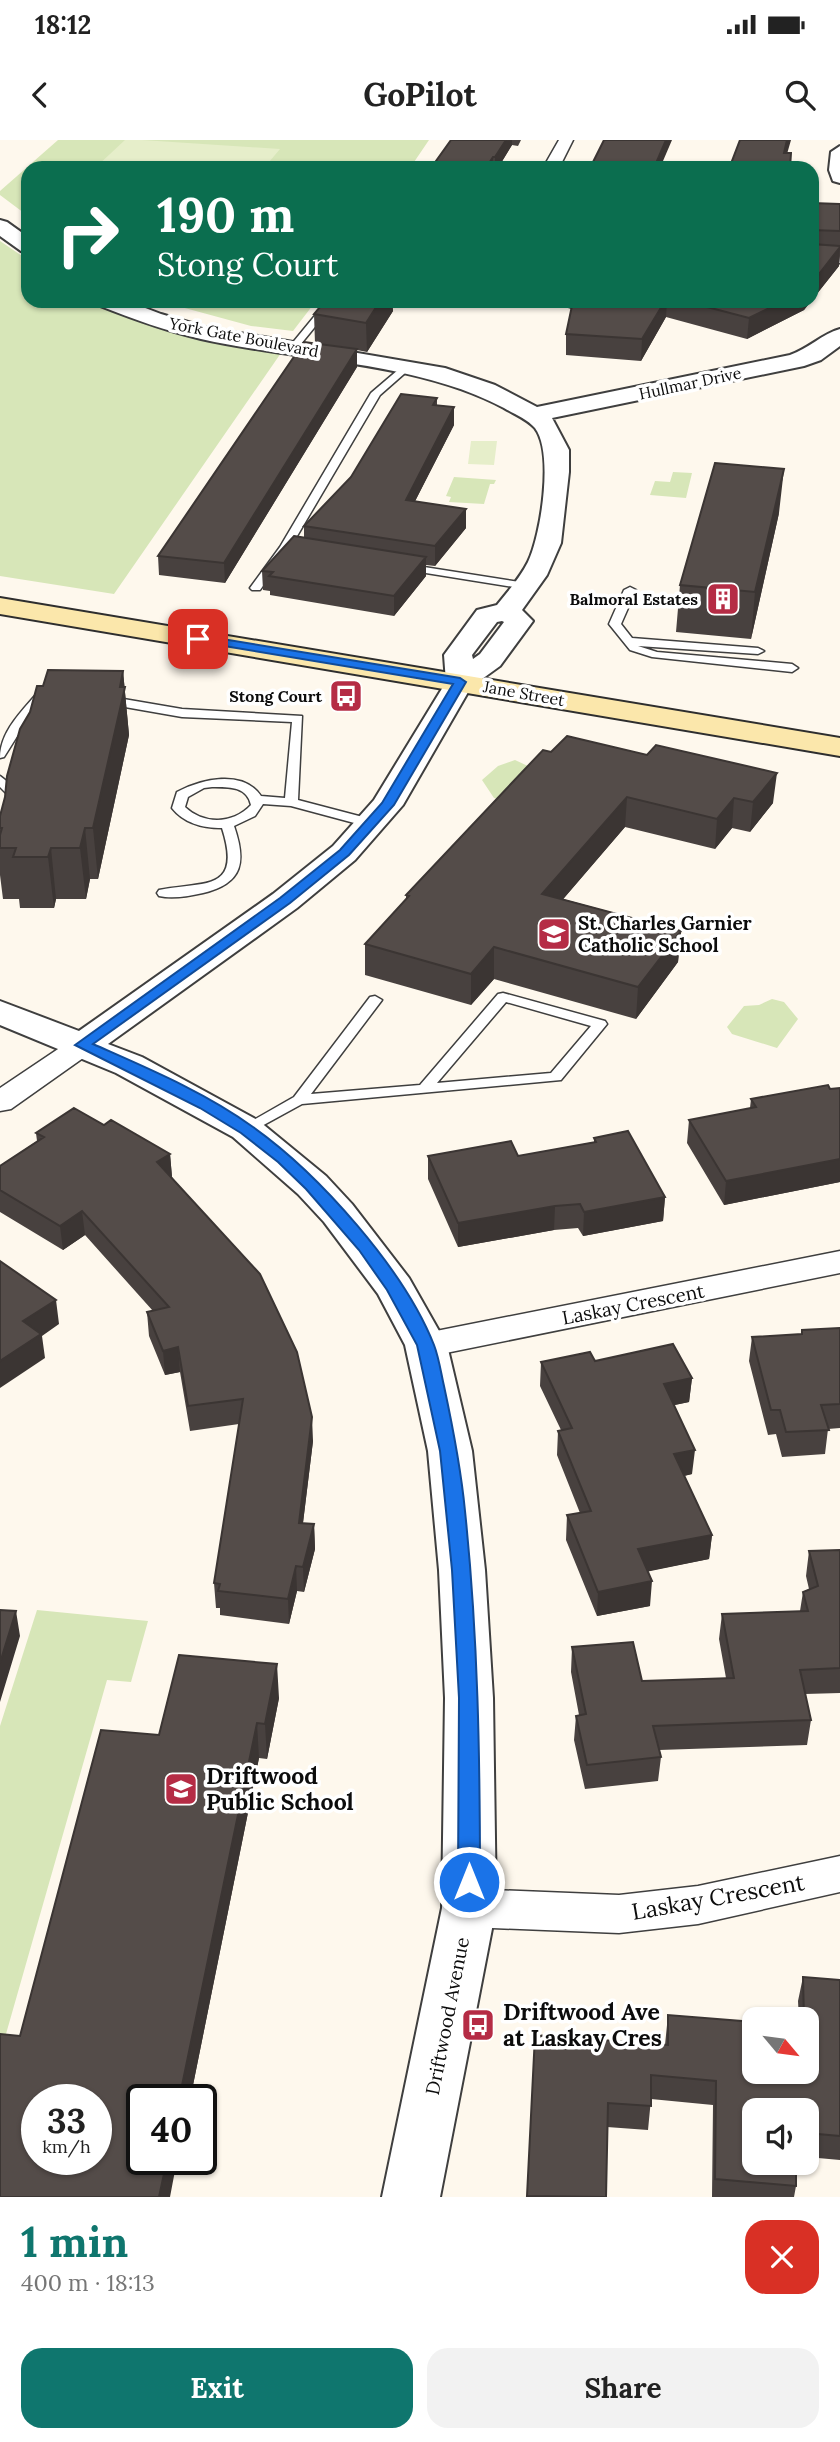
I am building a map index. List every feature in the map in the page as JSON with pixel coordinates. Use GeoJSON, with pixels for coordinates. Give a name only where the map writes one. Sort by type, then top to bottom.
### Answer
{"type":"FeatureCollection","features":[{"type":"Feature","properties":{"kind":"main road","name":"Jane Street"},"geometry":{"type":"LineString","coordinates":[[0,606],[840,747]]}},
{"type":"Feature","properties":{"kind":"street"},"geometry":{"type":"LineString","coordinates":[[555,161],[566,140]]}},
{"type":"Feature","properties":{"kind":"street"},"geometry":{"type":"LineString","coordinates":[[840,152],[840,177]]}},
{"type":"Feature","properties":{"kind":"street"},"geometry":{"type":"LineString","coordinates":[[0,226],[21,242]]}},
{"type":"Feature","properties":{"kind":"street"},"geometry":{"type":"LineString","coordinates":[[819,257],[840,258]]}},
{"type":"Feature","properties":{"kind":"street","name":"York Gate Boulevard"},"geometry":{"type":"LineString","coordinates":[[126,308],[203,333],[408,366],[445,375],[487,390],[534,415],[546,426],[557,450],[557,472],[548,543],[542,560],[507,611],[519,621],[490,660],[460,682]]}},
{"type":"Feature","properties":{"kind":"street","name":"Hullmar Drive"},"geometry":{"type":"LineString","coordinates":[[534,415],[578,408],[814,355],[840,336]]}},
{"type":"Feature","properties":{"kind":"street"},"geometry":{"type":"LineString","coordinates":[[814,355],[840,363]]}},
{"type":"Feature","properties":{"kind":"street"},"geometry":{"type":"LineString","coordinates":[[0,1102],[285,901],[344,853],[373,824],[387,805],[460,682]]}},
{"type":"Feature","properties":{"kind":"street","name":"Driftwood Avenue"},"geometry":{"type":"LineString","coordinates":[[0,1012],[83,1045],[163,1082],[246,1129],[312,1185],[338,1213],[395,1288],[426,1345],[450,1451],[462,1570],[469,1698],[469,1908],[411,2197]]}},
{"type":"Feature","properties":{"kind":"street","name":"Laskay Crescent"},"geometry":{"type":"LineString","coordinates":[[426,1345],[840,1262]]}},
{"type":"Feature","properties":{"kind":"street","name":"Laskay Crescent"},"geometry":{"type":"LineString","coordinates":[[469,1908],[619,1914],[698,1905],[840,1874]]}},
{"type":"Feature","properties":{"kind":"lane"},"geometry":{"type":"LineString","coordinates":[[293,348],[326,308]]}},
{"type":"Feature","properties":{"kind":"lane"},"geometry":{"type":"LineString","coordinates":[[256,588],[285,548],[376,393],[408,366]]}},
{"type":"Feature","properties":{"kind":"lane"},"geometry":{"type":"LineString","coordinates":[[285,548],[298,550]]}},
{"type":"Feature","properties":{"kind":"lane"},"geometry":{"type":"LineString","coordinates":[[389,564],[526,586]]}},
{"type":"Feature","properties":{"kind":"lane"},"geometry":{"type":"LineString","coordinates":[[630,590],[625,602],[616,612],[615,624],[625,641],[634,648],[656,655],[792,668]]}},
{"type":"Feature","properties":{"kind":"lane"},"geometry":{"type":"LineString","coordinates":[[625,641],[758,650]]}},
{"type":"Feature","properties":{"kind":"lane"},"geometry":{"type":"LineString","coordinates":[[0,754],[46,690],[60,693]]}},
{"type":"Feature","properties":{"kind":"lane"},"geometry":{"type":"LineString","coordinates":[[87,697],[182,713],[298,719],[291,802]]}},
{"type":"Feature","properties":{"kind":"lane"},"geometry":{"type":"LineString","coordinates":[[0,780],[10,790]]}},
{"type":"Feature","properties":{"kind":"lane"},"geometry":{"type":"LineString","coordinates":[[257,800],[254,811],[227,823],[191,819],[178,808],[178,802],[190,790],[212,783],[237,784],[247,788],[257,800],[291,802],[373,824]]}},
{"type":"Feature","properties":{"kind":"lane"},"geometry":{"type":"LineString","coordinates":[[164,893],[187,893],[206,888],[226,878],[233,869],[236,855],[227,823]]}},
{"type":"Feature","properties":{"kind":"lane"},"geometry":{"type":"LineString","coordinates":[[246,1129],[299,1100],[424,1089],[556,1077],[600,1024],[503,997],[424,1089]]}},
{"type":"Feature","properties":{"kind":"lane"},"geometry":{"type":"LineString","coordinates":[[299,1100],[375,1000]]}},
{"type":"Feature","properties":{"kind":"green space"},"geometry":{"type":"Polygon","coordinates":[[[58,140],[429,140],[415,161],[34,161],[58,140]]]}},
{"type":"Feature","properties":{"kind":"green space"},"geometry":{"type":"Polygon","coordinates":[[[125,140],[280,149],[270,161],[102,161],[125,140]]]}},
{"type":"Feature","properties":{"kind":"green space"},"geometry":{"type":"Polygon","coordinates":[[[21,173],[21,211],[0,195],[0,191],[21,173]]]}},
{"type":"Feature","properties":{"kind":"green space"},"geometry":{"type":"Polygon","coordinates":[[[0,241],[21,255],[21,308],[104,308],[162,329],[281,353],[114,594],[0,576],[0,241]]]}},
{"type":"Feature","properties":{"kind":"green space"},"geometry":{"type":"Polygon","coordinates":[[[185,308],[311,308],[293,331],[251,326],[185,308]]]}},
{"type":"Feature","properties":{"kind":"green space"},"geometry":{"type":"Polygon","coordinates":[[[471,441],[497,441],[494,465],[468,464],[471,441]]]}},
{"type":"Feature","properties":{"kind":"green space"},"geometry":{"type":"Polygon","coordinates":[[[673,472],[692,473],[686,498],[650,495],[655,481],[670,482],[673,472]]]}},
{"type":"Feature","properties":{"kind":"green space"},"geometry":{"type":"Polygon","coordinates":[[[454,477],[496,480],[494,484],[490,484],[484,504],[449,502],[451,497],[446,496],[454,477]]]}},
{"type":"Feature","properties":{"kind":"green space"},"geometry":{"type":"Polygon","coordinates":[[[515,760],[530,767],[519,804],[494,798],[482,780],[498,766],[515,760]]]}},
{"type":"Feature","properties":{"kind":"green space"},"geometry":{"type":"Polygon","coordinates":[[[772,999],[784,1002],[798,1019],[777,1048],[732,1034],[727,1027],[744,1006],[759,1005],[772,999]]]}},
{"type":"Feature","properties":{"kind":"green space"},"geometry":{"type":"Polygon","coordinates":[[[37,1610],[148,1621],[131,1682],[107,1680],[0,2055],[0,1726],[37,1610]]]}},
{"type":"Feature","properties":{"kind":"building"},"geometry":{"type":"Polygon","coordinates":[[[451,140],[506,140],[490,161],[436,161],[451,140]]]}},
{"type":"Feature","properties":{"kind":"building"},"geometry":{"type":"Polygon","coordinates":[[[604,140],[666,140],[657,161],[594,161],[604,140]]]}},
{"type":"Feature","properties":{"kind":"building"},"geometry":{"type":"Polygon","coordinates":[[[740,140],[787,140],[784,153],[791,153],[790,161],[732,161],[740,140]]]}},
{"type":"Feature","properties":{"kind":"building"},"geometry":{"type":"Polygon","coordinates":[[[819,203],[840,204],[840,231],[819,230],[819,203]]]}},
{"type":"Feature","properties":{"kind":"building"},"geometry":{"type":"Polygon","coordinates":[[[819,244],[840,247],[819,274],[819,244]]]}},
{"type":"Feature","properties":{"kind":"building"},"geometry":{"type":"Polygon","coordinates":[[[319,308],[376,308],[366,323],[314,314],[319,308]]]}},
{"type":"Feature","properties":{"kind":"building"},"geometry":{"type":"Polygon","coordinates":[[[572,308],[661,308],[642,339],[566,334],[572,308]]]}},
{"type":"Feature","properties":{"kind":"building"},"geometry":{"type":"Polygon","coordinates":[[[711,308],[770,308],[749,318],[711,308]]]}},
{"type":"Feature","properties":{"kind":"building"},"geometry":{"type":"Polygon","coordinates":[[[304,342],[357,349],[224,563],[158,556],[304,342]]]}},
{"type":"Feature","properties":{"kind":"building"},"geometry":{"type":"Polygon","coordinates":[[[401,394],[437,398],[433,405],[454,407],[406,500],[466,509],[435,546],[304,526],[351,477],[401,394]]]}},
{"type":"Feature","properties":{"kind":"building"},"geometry":{"type":"Polygon","coordinates":[[[715,463],[784,469],[755,592],[680,585],[715,463]]]}},
{"type":"Feature","properties":{"kind":"building"},"geometry":{"type":"Polygon","coordinates":[[[294,536],[426,557],[394,596],[269,576],[273,572],[262,571],[294,536]]]}},
{"type":"Feature","properties":{"kind":"building"},"geometry":{"type":"Polygon","coordinates":[[[48,670],[123,671],[120,687],[125,687],[93,828],[85,828],[80,848],[51,848],[48,857],[13,857],[16,848],[0,848],[0,816],[7,776],[20,729],[30,712],[37,686],[43,686],[48,670]]]}},
{"type":"Feature","properties":{"kind":"building"},"geometry":{"type":"Polygon","coordinates":[[[567,736],[647,755],[656,745],[777,773],[753,802],[734,798],[717,819],[627,797],[542,894],[681,931],[638,987],[494,947],[471,974],[365,944],[409,896],[406,895],[543,750],[551,752],[567,736]]]}},
{"type":"Feature","properties":{"kind":"building"},"geometry":{"type":"Polygon","coordinates":[[[828,1085],[830,1089],[840,1088],[840,1159],[726,1181],[689,1120],[756,1107],[751,1099],[828,1085]]]}},
{"type":"Feature","properties":{"kind":"building"},"geometry":{"type":"Polygon","coordinates":[[[74,1108],[104,1125],[111,1120],[170,1154],[157,1162],[260,1274],[297,1352],[312,1417],[299,1523],[314,1524],[303,1567],[296,1566],[288,1599],[218,1591],[220,1584],[214,1583],[243,1399],[188,1406],[178,1347],[163,1351],[147,1312],[169,1307],[82,1211],[60,1226],[0,1190],[0,1166],[44,1137],[36,1133],[74,1108]]]}},
{"type":"Feature","properties":{"kind":"building"},"geometry":{"type":"Polygon","coordinates":[[[628,1131],[665,1197],[584,1212],[580,1204],[555,1206],[458,1223],[428,1156],[511,1141],[518,1156],[596,1142],[594,1138],[628,1131]]]}},
{"type":"Feature","properties":{"kind":"building"},"geometry":{"type":"Polygon","coordinates":[[[0,1261],[56,1300],[23,1321],[41,1334],[0,1361],[0,1261]]]}},
{"type":"Feature","properties":{"kind":"building"},"geometry":{"type":"Polygon","coordinates":[[[840,1328],[840,1404],[821,1405],[829,1430],[786,1432],[780,1410],[771,1410],[752,1337],[802,1334],[802,1330],[840,1328]]]}},
{"type":"Feature","properties":{"kind":"building"},"geometry":{"type":"Polygon","coordinates":[[[673,1344],[692,1378],[664,1384],[695,1450],[674,1454],[712,1535],[638,1549],[652,1581],[598,1592],[567,1515],[591,1511],[558,1431],[572,1428],[541,1362],[590,1352],[595,1361],[673,1344]]]}},
{"type":"Feature","properties":{"kind":"building"},"geometry":{"type":"Polygon","coordinates":[[[840,1550],[840,1668],[800,1670],[811,1720],[653,1726],[661,1757],[587,1765],[576,1716],[586,1714],[572,1647],[633,1642],[642,1681],[734,1678],[722,1614],[808,1611],[803,1592],[818,1586],[809,1551],[840,1550]]]}},
{"type":"Feature","properties":{"kind":"building"},"geometry":{"type":"Polygon","coordinates":[[[0,1610],[16,1611],[0,1663],[0,1610]]]}},
{"type":"Feature","properties":{"kind":"building"},"geometry":{"type":"Polygon","coordinates":[[[179,1655],[277,1664],[265,1724],[257,1723],[182,2084],[126,2084],[126,2175],[164,2175],[159,2197],[0,2197],[0,2034],[20,2036],[101,1730],[159,1735],[179,1655]]]}},
{"type":"Feature","properties":{"kind":"building"},"geometry":{"type":"Polygon","coordinates":[[[803,1977],[840,1980],[840,2136],[819,2134],[819,2098],[742,2098],[742,2175],[796,2175],[796,2186],[715,2179],[716,2081],[651,2075],[651,2106],[608,2103],[606,2197],[527,2196],[535,2035],[668,2045],[668,2015],[742,2021],[742,2084],[819,2084],[819,2007],[804,2007],[803,1977]]]}},
{"type":"Feature","properties":{"kind":"place","name":"Balmoral Estates"},"geometry":{"type":"Point","coordinates":[723,599]}},
{"type":"Feature","properties":{"kind":"place","name":"Stong Court"},"geometry":{"type":"Point","coordinates":[346,696]}},
{"type":"Feature","properties":{"kind":"place","name":"St. Charles Garnier Catholic School"},"geometry":{"type":"Point","coordinates":[554,934]}},
{"type":"Feature","properties":{"kind":"place","name":"Driftwood Public School"},"geometry":{"type":"Point","coordinates":[181,1789]}},
{"type":"Feature","properties":{"kind":"place","name":"Driftwood Ave at Laskay Cres"},"geometry":{"type":"Point","coordinates":[478,2025]}},
{"type":"Feature","properties":{"kind":"route"},"geometry":{"type":"LineString","coordinates":[[198,639],[460,682],[387,805],[373,824],[344,853],[285,901],[83,1045],[146,1073],[205,1105],[246,1129],[283,1159],[312,1185],[365,1246],[395,1288],[426,1345],[450,1451],[462,1570],[469,1698],[469,1882]]}}]}
